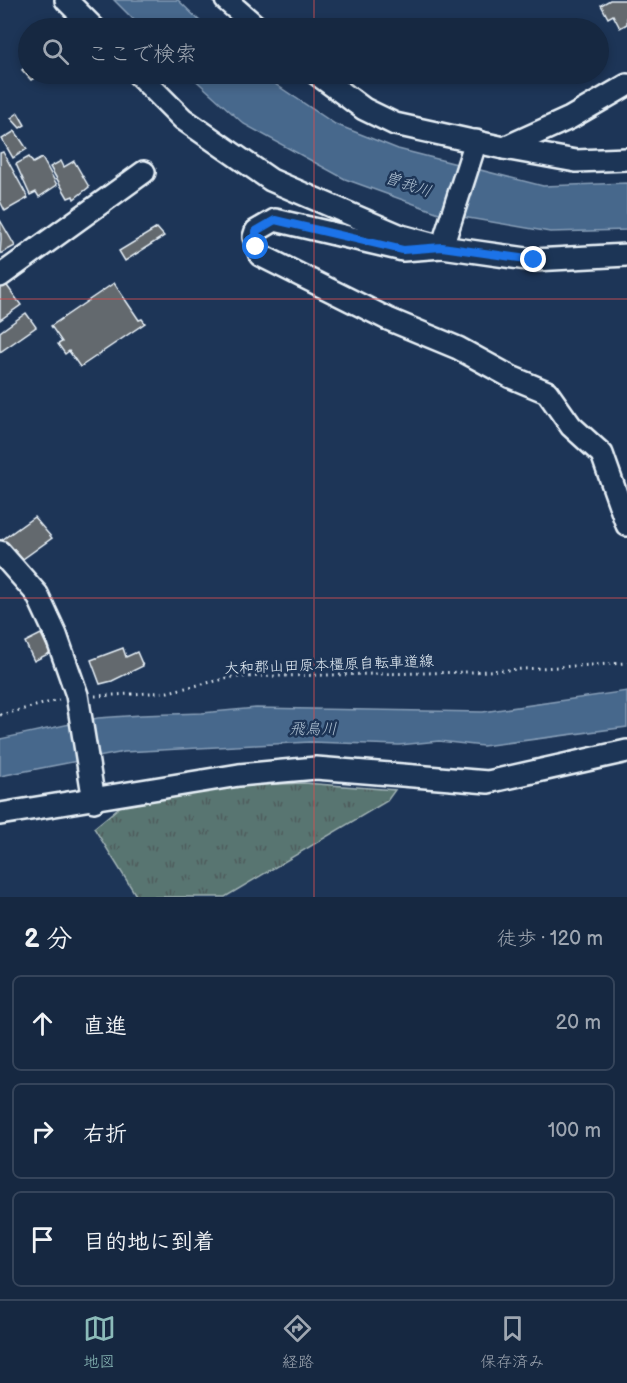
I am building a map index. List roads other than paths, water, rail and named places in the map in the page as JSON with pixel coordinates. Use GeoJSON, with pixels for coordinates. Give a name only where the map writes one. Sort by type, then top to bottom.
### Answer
{"type":"FeatureCollection","features":[{"type":"Feature","properties":{"kind":"street"},"geometry":{"type":"LineString","coordinates":[[66,0],[84,18]]}},
{"type":"Feature","properties":{"kind":"street"},"geometry":{"type":"LineString","coordinates":[[226,0],[247,18]]}},
{"type":"Feature","properties":{"kind":"street"},"geometry":{"type":"LineString","coordinates":[[148,84],[183,119],[271,180],[401,236],[445,239],[534,260],[627,255]]}},
{"type":"Feature","properties":{"kind":"street"},"geometry":{"type":"LineString","coordinates":[[330,84],[364,109],[395,124],[474,146],[504,148],[576,161],[627,159]]}},
{"type":"Feature","properties":{"kind":"street"},"geometry":{"type":"LineString","coordinates":[[504,148],[519,139],[570,118],[627,85]]}},
{"type":"Feature","properties":{"kind":"street"},"geometry":{"type":"LineString","coordinates":[[445,239],[474,146]]}},
{"type":"Feature","properties":{"kind":"street"},"geometry":{"type":"LineString","coordinates":[[0,276],[144,172]]}},
{"type":"Feature","properties":{"kind":"street"},"geometry":{"type":"LineString","coordinates":[[445,239],[403,250],[275,220],[256,231],[254,237],[260,255],[388,319],[458,348],[511,377],[548,392],[571,426],[602,454],[627,525]]}},
{"type":"Feature","properties":{"kind":"street"},"geometry":{"type":"LineString","coordinates":[[0,552],[37,594],[56,635],[78,700],[93,798]]}},
{"type":"Feature","properties":{"kind":"street"},"geometry":{"type":"LineString","coordinates":[[0,814],[239,776],[316,768],[488,782],[627,751]]}},
{"type":"Feature","properties":{"kind":"water"},"geometry":{"type":"Polygon","coordinates":[[[114,0],[178,0],[197,18],[132,18],[114,0]]]}},
{"type":"Feature","properties":{"kind":"water","name":"曽我川"},"geometry":{"type":"Polygon","coordinates":[[[200,84],[275,84],[335,124],[398,149],[543,186],[627,183],[627,230],[550,232],[439,213],[345,179],[244,124],[200,84]]]}},
{"type":"Feature","properties":{"kind":"water","name":"飛鳥川"},"geometry":{"type":"Polygon","coordinates":[[[627,691],[627,727],[483,746],[439,741],[399,745],[310,742],[124,752],[0,776],[0,739],[98,718],[256,708],[483,712],[627,691]]]}}]}
